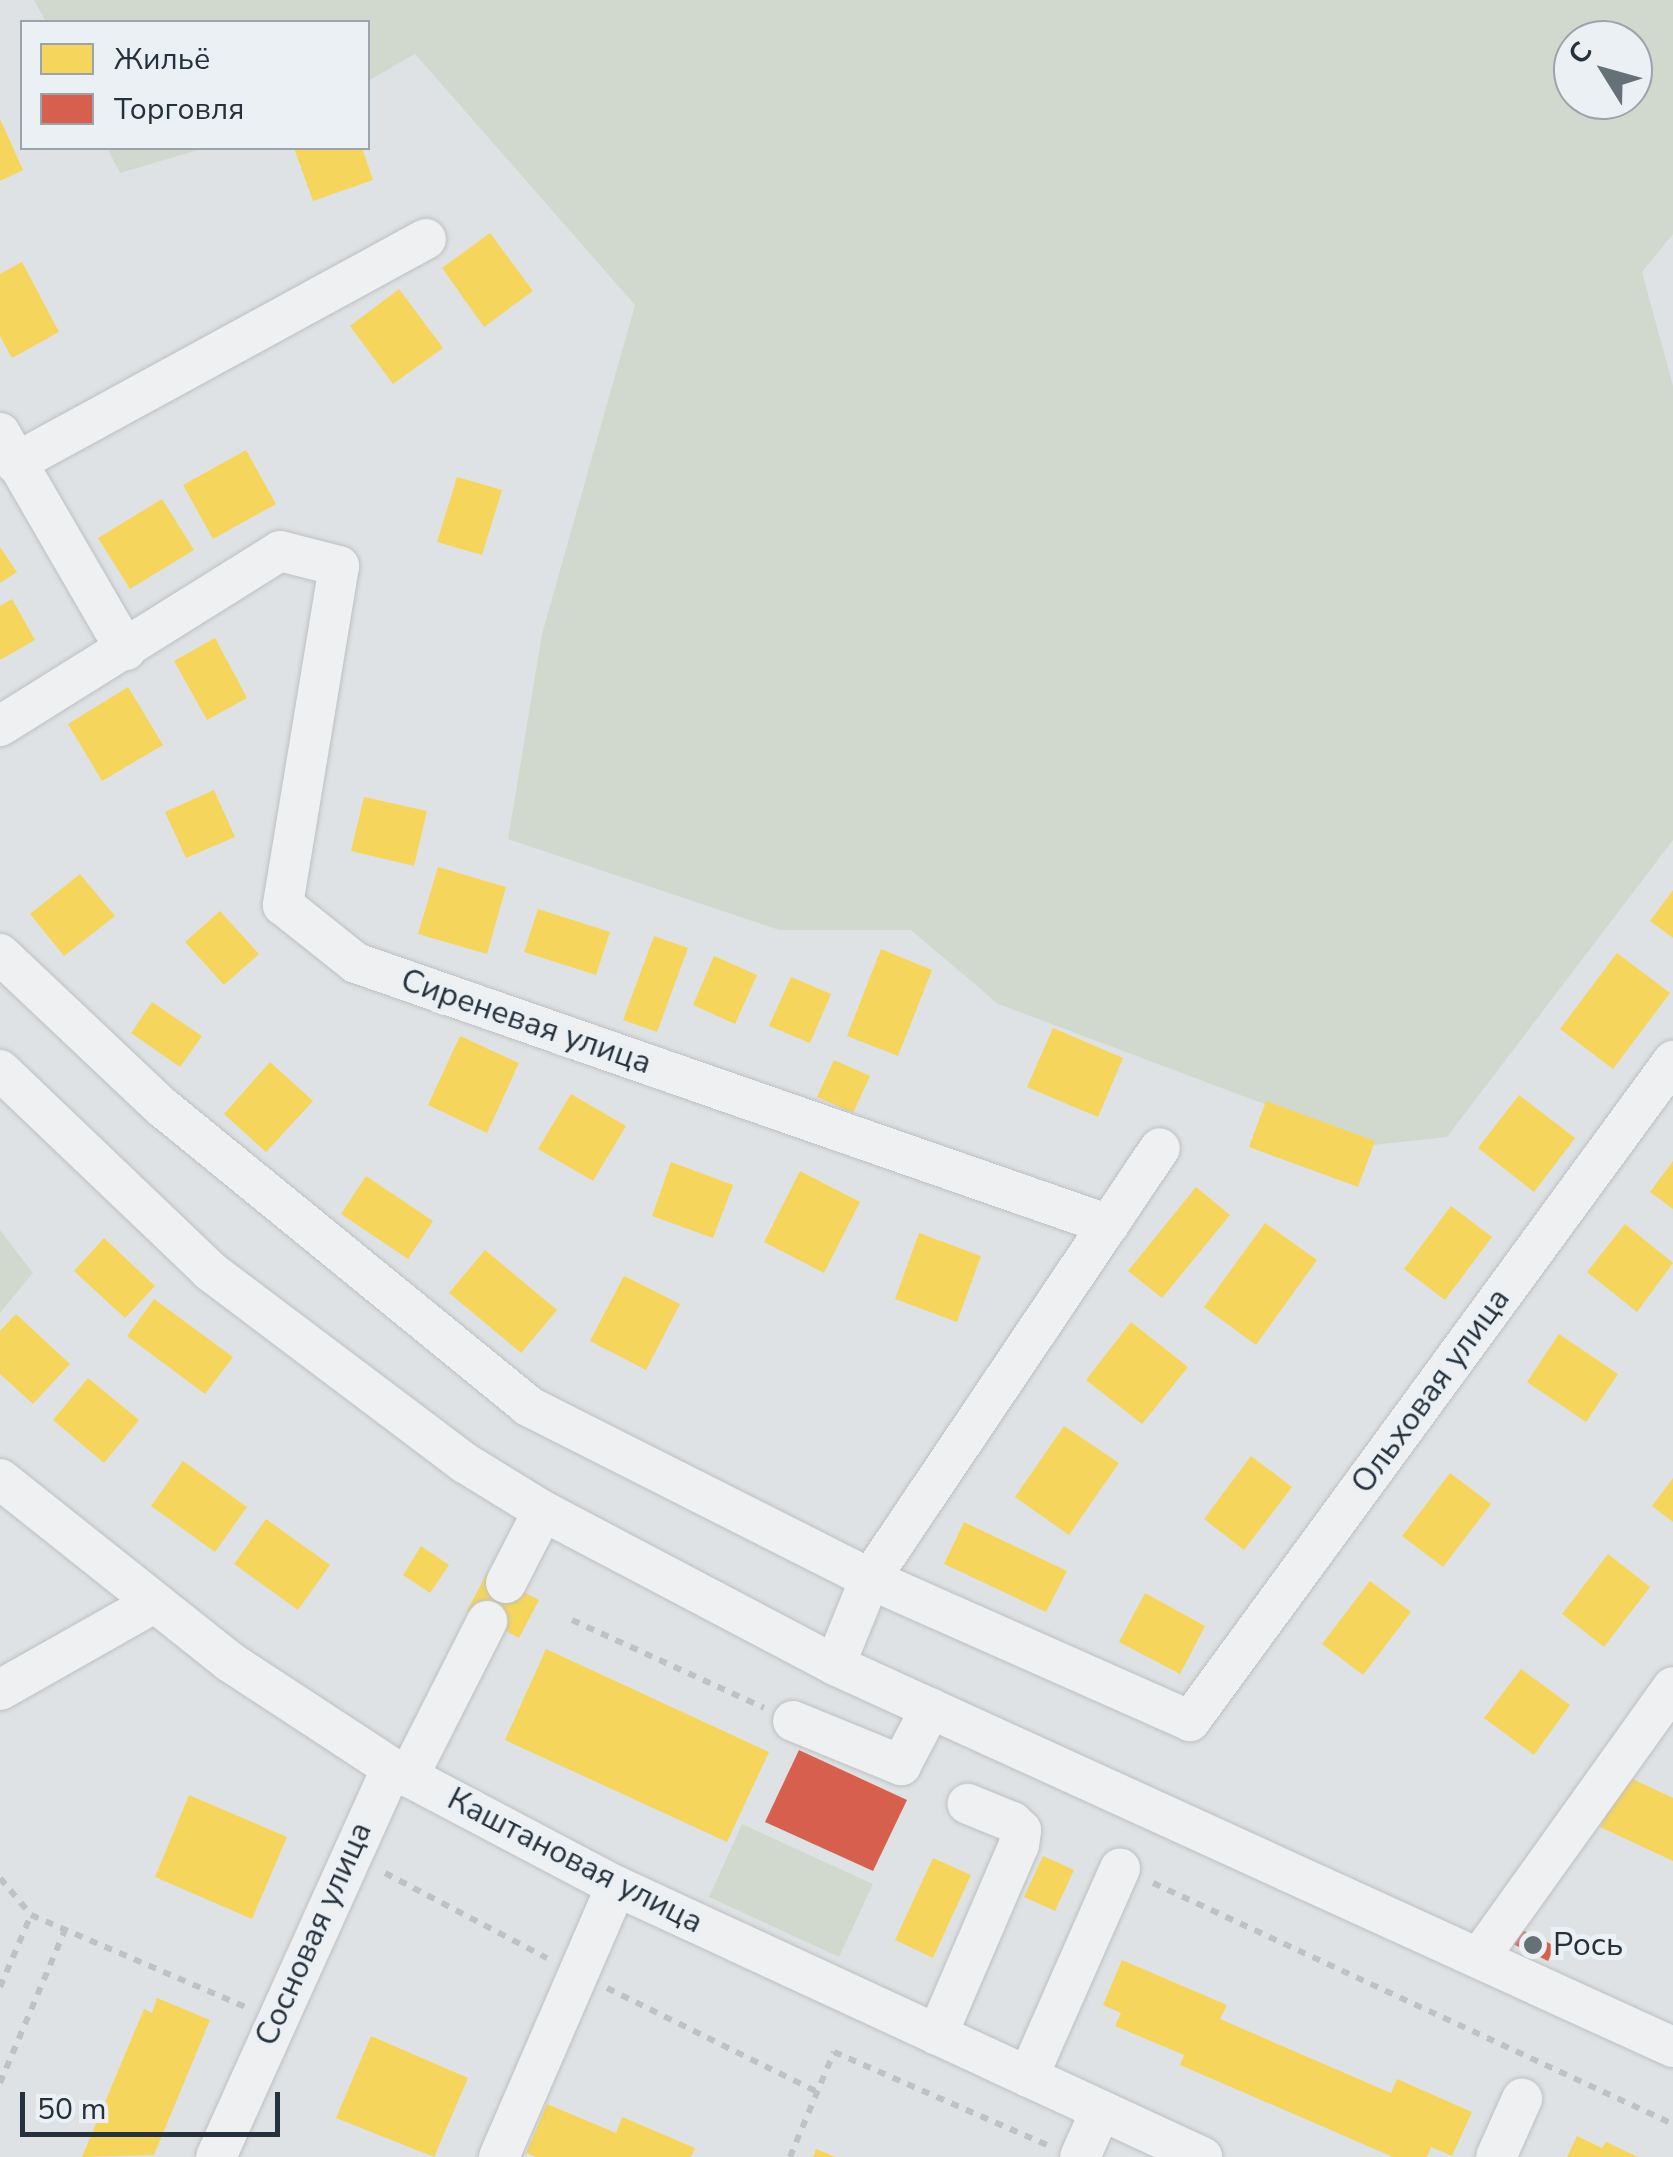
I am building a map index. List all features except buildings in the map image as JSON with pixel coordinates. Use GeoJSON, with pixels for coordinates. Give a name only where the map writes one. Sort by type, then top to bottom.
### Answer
{"type":"FeatureCollection","features":[{"type":"Feature","properties":{"kind":"street"},"geometry":{"type":"LineString","coordinates":[[0,726],[126,650],[8,448],[426,238]]}},
{"type":"Feature","properties":{"kind":"street","name":"Сиреневая улица"},"geometry":{"type":"LineString","coordinates":[[126,650],[280,551],[338,566],[283,906],[356,963],[1109,1225]]}},
{"type":"Feature","properties":{"kind":"street"},"geometry":{"type":"LineString","coordinates":[[0,954],[162,1107],[528,1406],[870,1579]]}},
{"type":"Feature","properties":{"kind":"street","name":"Ольховая улица"},"geometry":{"type":"LineString","coordinates":[[870,1579],[1190,1721],[1673,1061]]}},
{"type":"Feature","properties":{"kind":"street"},"geometry":{"type":"LineString","coordinates":[[0,1070],[210,1271],[465,1463],[543,1510],[835,1665],[1484,1950],[1582,2006],[1673,2047]]}},
{"type":"Feature","properties":{"kind":"street"},"geometry":{"type":"LineString","coordinates":[[835,1665],[870,1579],[1160,1148]]}},
{"type":"Feature","properties":{"kind":"street","name":"Каштановая улица"},"geometry":{"type":"LineString","coordinates":[[0,1479],[152,1604],[316,1723],[400,1772],[616,1886],[1202,2157]]}},
{"type":"Feature","properties":{"kind":"street"},"geometry":{"type":"LineString","coordinates":[[506,1583],[543,1510]]}},
{"type":"Feature","properties":{"kind":"street"},"geometry":{"type":"LineString","coordinates":[[0,1690],[152,1604]]}},
{"type":"Feature","properties":{"kind":"street","name":"Сосновая улица"},"geometry":{"type":"LineString","coordinates":[[216,2157],[276,2019],[400,1772],[487,1621]]}},
{"type":"Feature","properties":{"kind":"street"},"geometry":{"type":"LineString","coordinates":[[1484,1950],[1670,1698]]}},
{"type":"Feature","properties":{"kind":"street"},"geometry":{"type":"LineString","coordinates":[[793,1721],[901,1765],[931,1708]]}},
{"type":"Feature","properties":{"kind":"street"},"geometry":{"type":"LineString","coordinates":[[937,2034],[1019,1845],[1020,1830],[1012,1822],[968,1804]]}},
{"type":"Feature","properties":{"kind":"street"},"geometry":{"type":"LineString","coordinates":[[1028,2077],[1120,1868]]}},
{"type":"Feature","properties":{"kind":"street"},"geometry":{"type":"LineString","coordinates":[[499,2157],[616,1886]]}},
{"type":"Feature","properties":{"kind":"street"},"geometry":{"type":"LineString","coordinates":[[1496,2157],[1522,2099]]}},
{"type":"Feature","properties":{"kind":"street"},"geometry":{"type":"LineString","coordinates":[[1068,2153],[1101,2110]]}},
{"type":"Feature","properties":{"kind":"path"},"geometry":{"type":"LineString","coordinates":[[572,1620],[793,1721]]}},
{"type":"Feature","properties":{"kind":"path"},"geometry":{"type":"LineString","coordinates":[[1120,1868],[1673,2124]]}},
{"type":"Feature","properties":{"kind":"path"},"geometry":{"type":"LineString","coordinates":[[0,1878],[30,1915],[276,2019]]}},
{"type":"Feature","properties":{"kind":"path"},"geometry":{"type":"LineString","coordinates":[[0,1986],[30,1915]]}},
{"type":"Feature","properties":{"kind":"path"},"geometry":{"type":"LineString","coordinates":[[0,2082],[65,1930]]}},
{"type":"Feature","properties":{"kind":"path"},"geometry":{"type":"LineString","coordinates":[[790,2157],[834,2052],[1068,2153]]}},
{"type":"Feature","properties":{"kind":"shaded area"},"geometry":{"type":"Polygon","coordinates":[[[34,0],[1673,0],[1673,234],[1642,272],[1673,386],[1673,840],[1447,1137],[1373,1145],[998,1004],[911,930],[779,930],[508,839],[542,634],[635,305],[415,54],[370,80],[370,20],[45,20],[34,0]]]}},
{"type":"Feature","properties":{"kind":"shaded area"},"geometry":{"type":"Polygon","coordinates":[[[108,150],[198,150],[120,173],[108,150]]]}},
{"type":"Feature","properties":{"kind":"shaded area"},"geometry":{"type":"Polygon","coordinates":[[[0,1230],[33,1273],[0,1313],[0,1230]]]}},
{"type":"Feature","properties":{"kind":"shaded area"},"geometry":{"type":"Polygon","coordinates":[[[742,1824],[873,1884],[839,1957],[709,1897],[742,1824]]]}},
{"type":"Feature","properties":{"kind":"place","name":"Рось"},"geometry":{"type":"Point","coordinates":[1533,1945]}}]}
